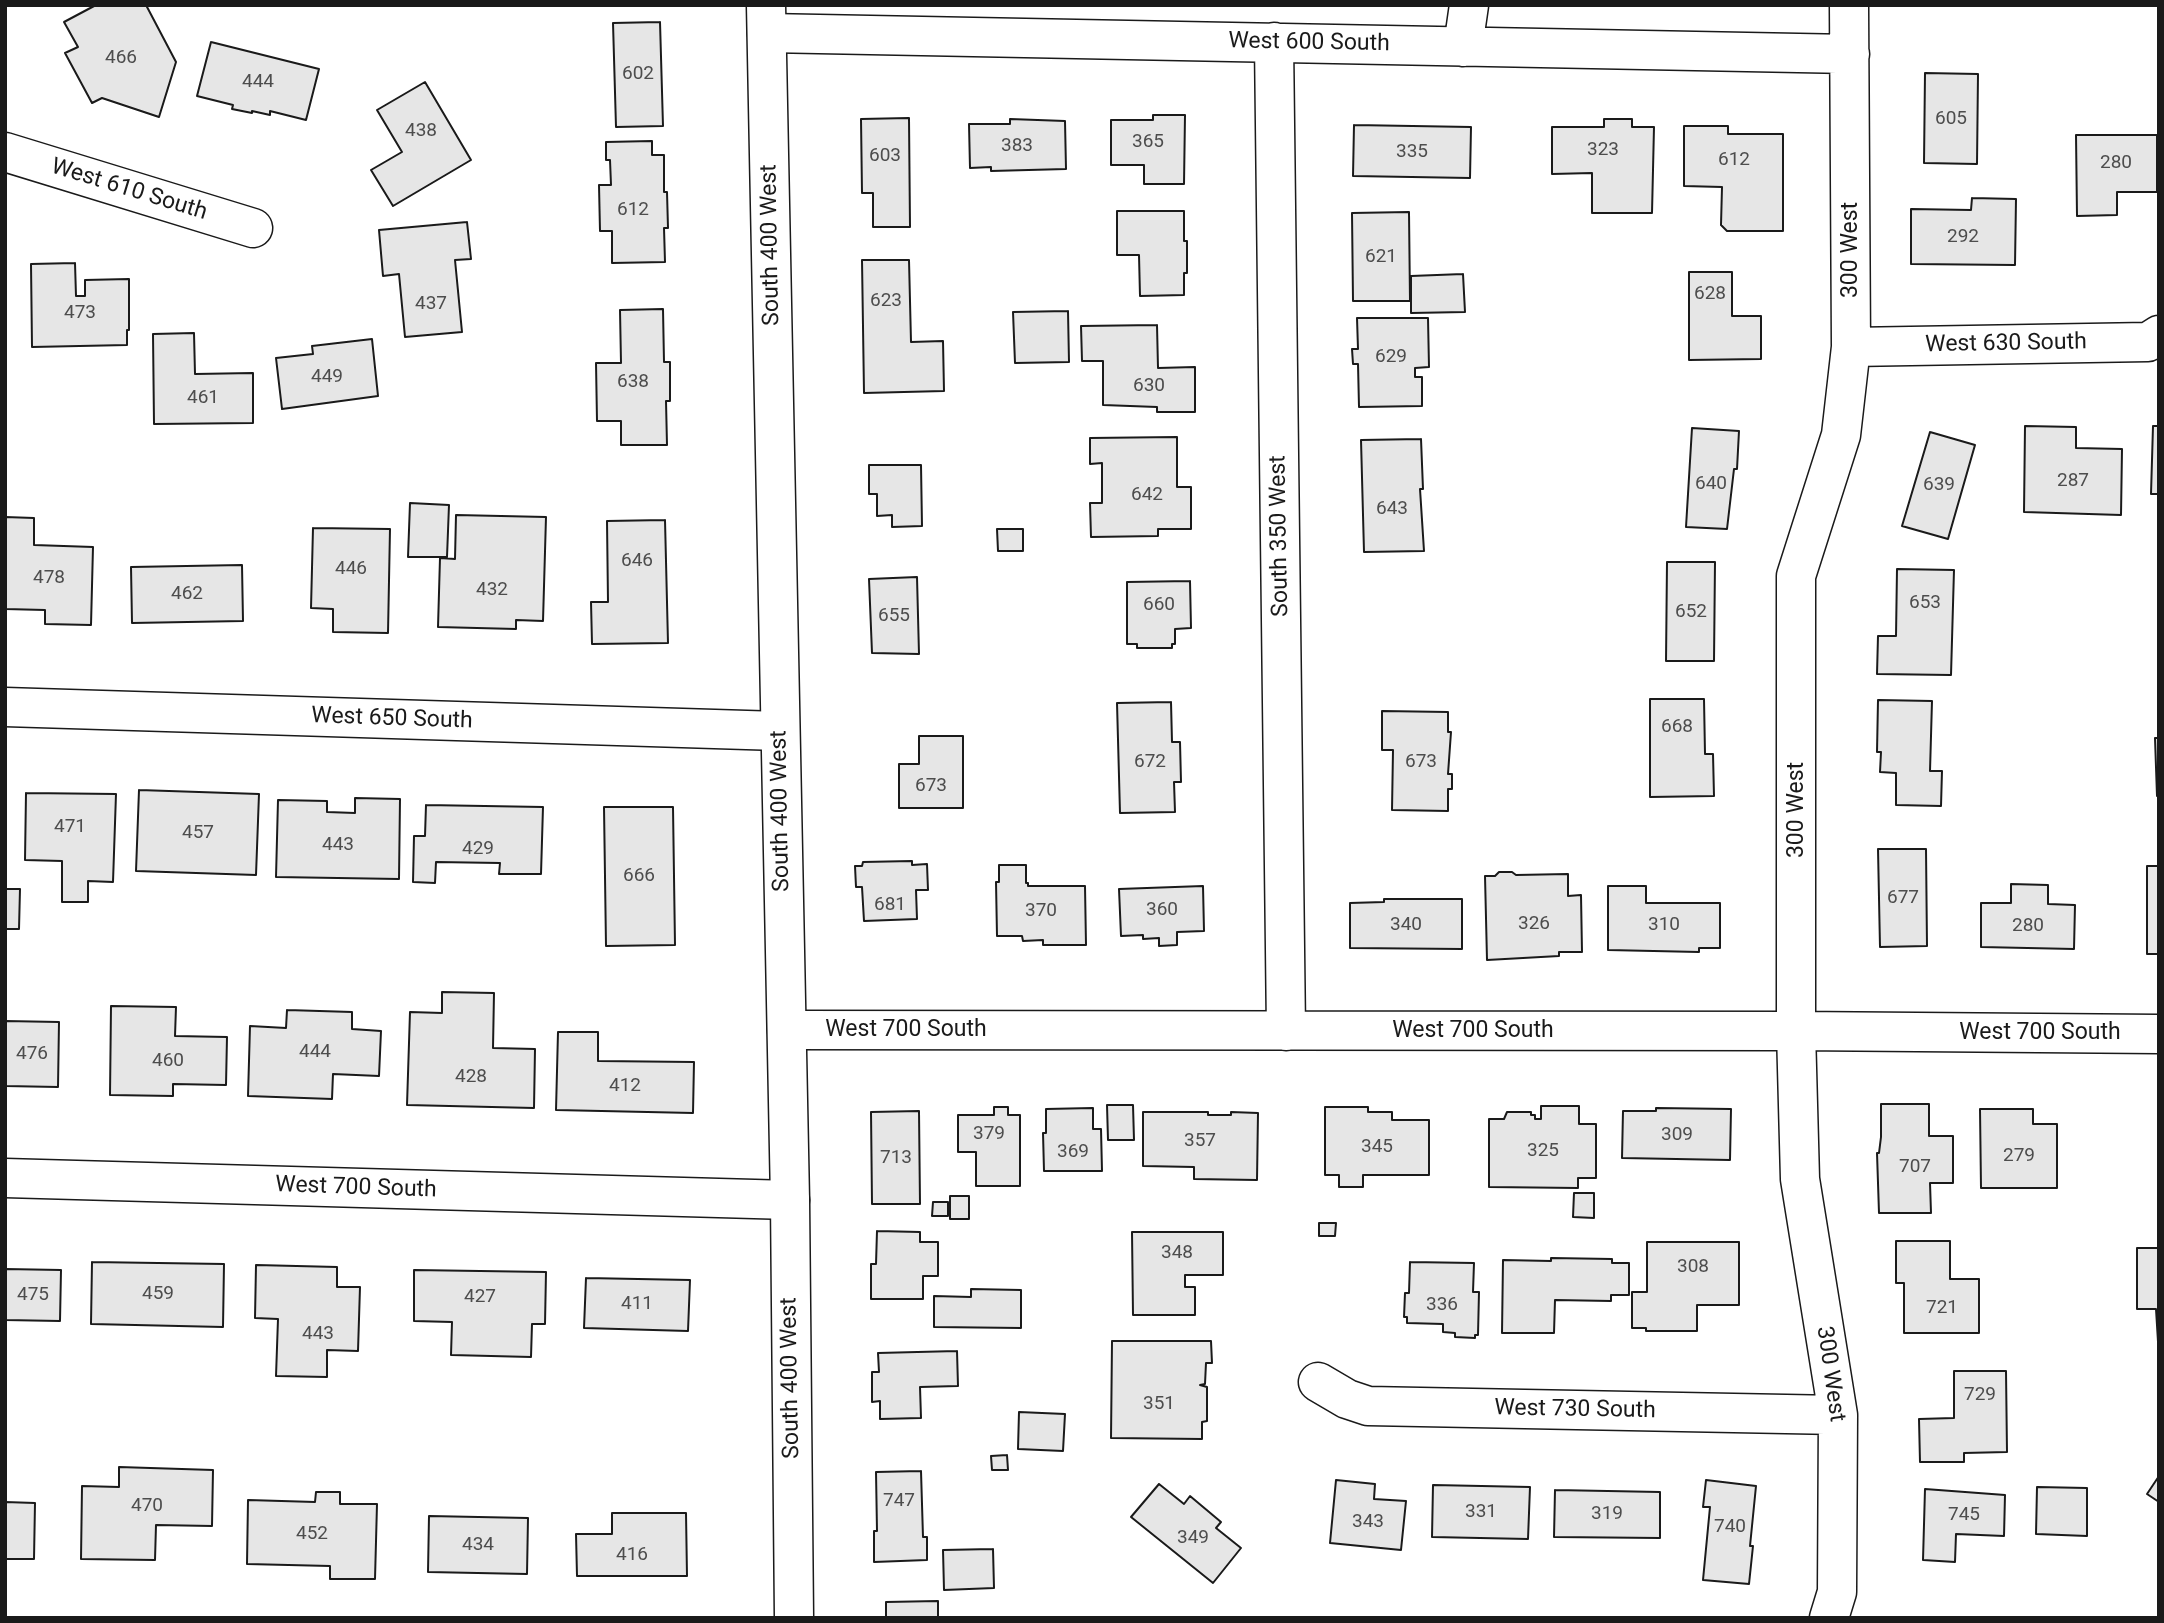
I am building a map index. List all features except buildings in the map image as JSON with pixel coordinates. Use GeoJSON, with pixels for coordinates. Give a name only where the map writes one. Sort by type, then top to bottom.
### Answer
{"type":"FeatureCollection","features":[{"type":"Feature","properties":{"kind":"street"},"geometry":{"type":"LineString","coordinates":[[1463,47],[1469,5]]}},
{"type":"Feature","properties":{"kind":"street","name":"300 West"},"geometry":{"type":"LineString","coordinates":[[1829,1618],[1837,1592],[1838,1415],[1800,1179],[1796,1031],[1796,576],[1841,435],[1851,346],[1849,5]]}},
{"type":"Feature","properties":{"kind":"street","name":"West 600 South"},"geometry":{"type":"LineString","coordinates":[[767,19],[1273,41],[1850,54]]}},
{"type":"Feature","properties":{"kind":"street","name":"South 400 West"},"geometry":{"type":"LineString","coordinates":[[767,19],[790,1200],[794,1618]]}},
{"type":"Feature","properties":{"kind":"street","name":"South 350 West"},"geometry":{"type":"LineString","coordinates":[[1273,41],[1286,1031]]}},
{"type":"Feature","properties":{"kind":"street","name":"West 610 South"},"geometry":{"type":"LineString","coordinates":[[5,152],[253,228]]}},
{"type":"Feature","properties":{"kind":"street","name":"West 630 South"},"geometry":{"type":"LineString","coordinates":[[1851,346],[2148,342],[2159,335]]}},
{"type":"Feature","properties":{"kind":"street","name":"West 650 South"},"geometry":{"type":"LineString","coordinates":[[5,707],[779,731]]}},
{"type":"Feature","properties":{"kind":"street","name":"West 700 South"},"geometry":{"type":"LineString","coordinates":[[787,1030],[2159,1034]]}},
{"type":"Feature","properties":{"kind":"street","name":"West 700 South"},"geometry":{"type":"LineString","coordinates":[[5,1178],[790,1200]]}},
{"type":"Feature","properties":{"kind":"street","name":"West 730 South"},"geometry":{"type":"LineString","coordinates":[[1318,1382],[1347,1399],[1368,1406],[1838,1415]]}}]}
